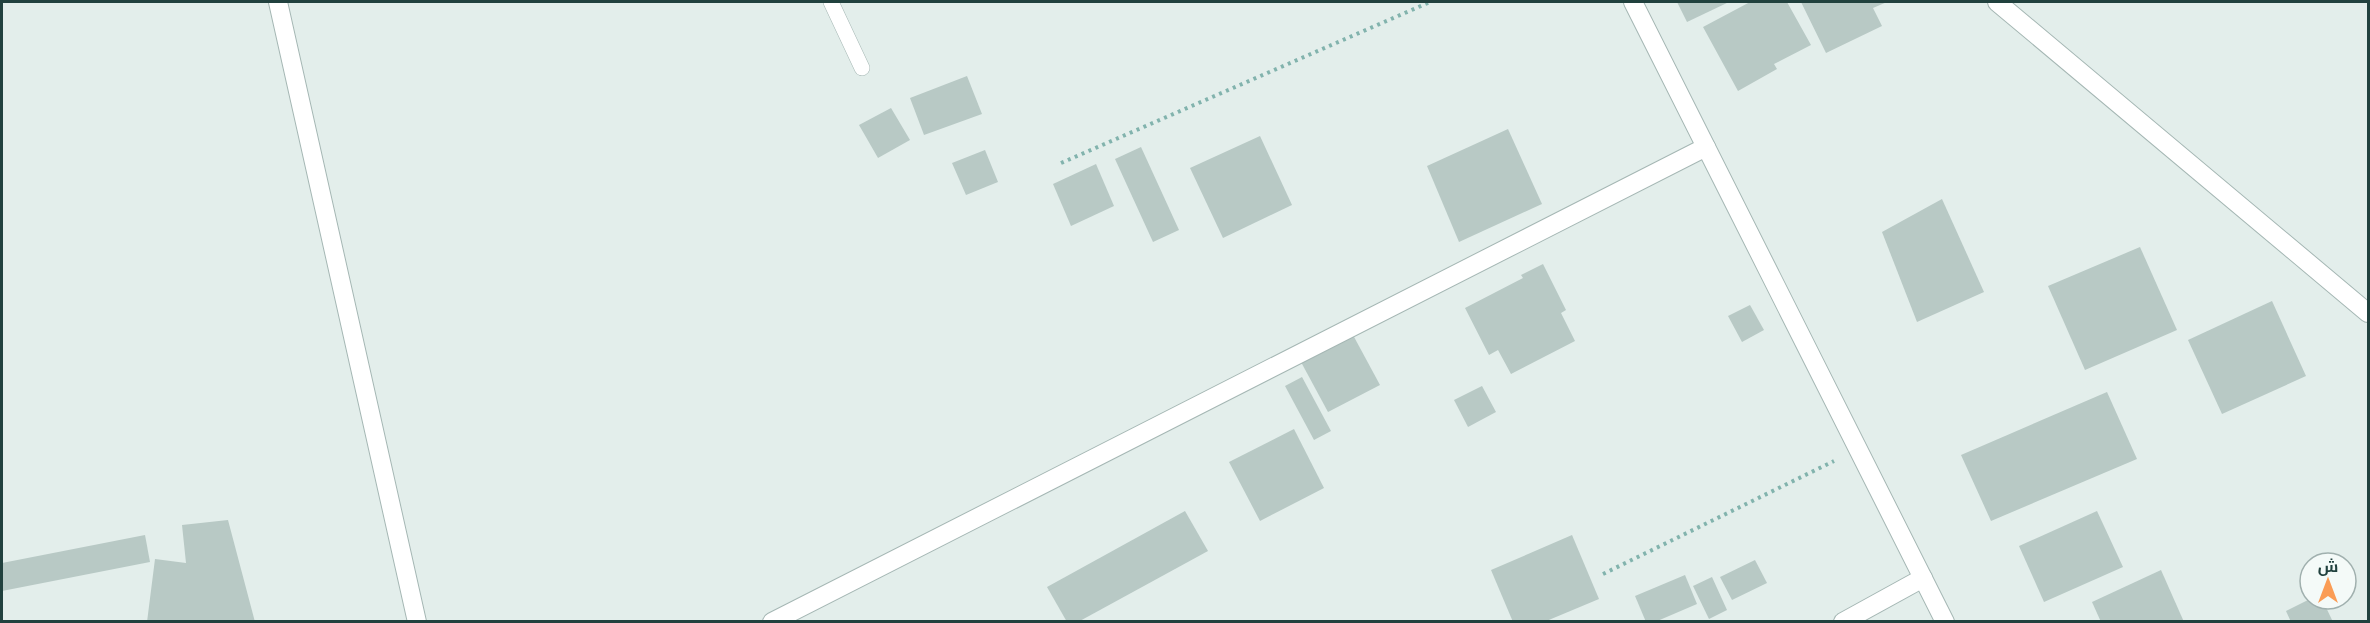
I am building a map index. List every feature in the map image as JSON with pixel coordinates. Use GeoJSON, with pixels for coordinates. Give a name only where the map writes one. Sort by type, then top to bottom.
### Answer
{"type":"FeatureCollection","features":[{"type":"Feature","properties":{"kind":"street"},"geometry":{"type":"LineString","coordinates":[[278,2],[417,621]]}},
{"type":"Feature","properties":{"kind":"street"},"geometry":{"type":"LineString","coordinates":[[1633,2],[1945,621]]}},
{"type":"Feature","properties":{"kind":"street"},"geometry":{"type":"LineString","coordinates":[[1997,2],[2368,313]]}},
{"type":"Feature","properties":{"kind":"street"},"geometry":{"type":"LineString","coordinates":[[772,621],[1706,147]]}},
{"type":"Feature","properties":{"kind":"street"},"geometry":{"type":"LineString","coordinates":[[1843,621],[1923,578]]}},
{"type":"Feature","properties":{"kind":"lane"},"geometry":{"type":"LineString","coordinates":[[831,2],[862,68]]}},
{"type":"Feature","properties":{"kind":"path"},"geometry":{"type":"LineString","coordinates":[[1061,163],[1430,2]]}},
{"type":"Feature","properties":{"kind":"path"},"geometry":{"type":"LineString","coordinates":[[1603,574],[1858,449]]}},
{"type":"Feature","properties":{"kind":"building"},"geometry":{"type":"Polygon","coordinates":[[[1677,2],[1729,2],[1687,22],[1677,2]]]}},
{"type":"Feature","properties":{"kind":"building"},"geometry":{"type":"Polygon","coordinates":[[[1750,2],[1787,2],[1811,45],[1774,64],[1777,69],[1738,91],[1703,27],[1750,2]]]}},
{"type":"Feature","properties":{"kind":"building"},"geometry":{"type":"Polygon","coordinates":[[[1801,2],[1887,2],[1873,8],[1882,26],[1826,53],[1801,2]]]}},
{"type":"Feature","properties":{"kind":"building"},"geometry":{"type":"Polygon","coordinates":[[[967,76],[982,114],[924,135],[910,98],[967,76]]]}},
{"type":"Feature","properties":{"kind":"building"},"geometry":{"type":"Polygon","coordinates":[[[891,108],[910,140],[878,158],[859,125],[891,108]]]}},
{"type":"Feature","properties":{"kind":"building"},"geometry":{"type":"Polygon","coordinates":[[[1508,129],[1542,204],[1459,242],[1427,166],[1508,129]]]}},
{"type":"Feature","properties":{"kind":"building"},"geometry":{"type":"Polygon","coordinates":[[[1260,136],[1292,205],[1223,238],[1190,168],[1260,136]]]}},
{"type":"Feature","properties":{"kind":"building"},"geometry":{"type":"Polygon","coordinates":[[[1141,147],[1179,230],[1153,242],[1115,159],[1141,147]]]}},
{"type":"Feature","properties":{"kind":"building"},"geometry":{"type":"Polygon","coordinates":[[[985,150],[998,182],[966,195],[952,163],[985,150]]]}},
{"type":"Feature","properties":{"kind":"building"},"geometry":{"type":"Polygon","coordinates":[[[1096,164],[1114,206],[1071,226],[1053,184],[1096,164]]]}},
{"type":"Feature","properties":{"kind":"building"},"geometry":{"type":"Polygon","coordinates":[[[1942,199],[1984,292],[1917,322],[1882,232],[1942,199]]]}},
{"type":"Feature","properties":{"kind":"building"},"geometry":{"type":"Polygon","coordinates":[[[2140,247],[2177,330],[2085,370],[2048,286],[2140,247]]]}},
{"type":"Feature","properties":{"kind":"building"},"geometry":{"type":"Polygon","coordinates":[[[1543,264],[1566,310],[1561,313],[1575,341],[1511,374],[1498,350],[1489,355],[1465,308],[1523,278],[1521,275],[1543,264]]]}},
{"type":"Feature","properties":{"kind":"building"},"geometry":{"type":"Polygon","coordinates":[[[2272,301],[2306,376],[2222,414],[2188,340],[2272,301]]]}},
{"type":"Feature","properties":{"kind":"building"},"geometry":{"type":"Polygon","coordinates":[[[1750,305],[1764,330],[1742,342],[1728,316],[1750,305]]]}},
{"type":"Feature","properties":{"kind":"building"},"geometry":{"type":"Polygon","coordinates":[[[1353,335],[1380,385],[1328,412],[1301,362],[1353,335]]]}},
{"type":"Feature","properties":{"kind":"building"},"geometry":{"type":"Polygon","coordinates":[[[1302,377],[1331,431],[1314,440],[1285,386],[1302,377]]]}},
{"type":"Feature","properties":{"kind":"building"},"geometry":{"type":"Polygon","coordinates":[[[1482,386],[1496,412],[1468,427],[1454,400],[1482,386]]]}},
{"type":"Feature","properties":{"kind":"building"},"geometry":{"type":"Polygon","coordinates":[[[2107,392],[2137,459],[1991,521],[1961,455],[2107,392]]]}},
{"type":"Feature","properties":{"kind":"building"},"geometry":{"type":"Polygon","coordinates":[[[1294,429],[1324,488],[1260,521],[1229,462],[1294,429]]]}},
{"type":"Feature","properties":{"kind":"building"},"geometry":{"type":"Polygon","coordinates":[[[1185,511],[1208,551],[1078,622],[1067,622],[1047,587],[1185,511]]]}},
{"type":"Feature","properties":{"kind":"building"},"geometry":{"type":"Polygon","coordinates":[[[2097,511],[2123,567],[2044,602],[2019,546],[2097,511]]]}},
{"type":"Feature","properties":{"kind":"building"},"geometry":{"type":"Polygon","coordinates":[[[228,520],[255,622],[147,622],[155,559],[186,563],[182,525],[228,520]]]}},
{"type":"Feature","properties":{"kind":"building"},"geometry":{"type":"Polygon","coordinates":[[[145,535],[150,562],[2,591],[2,563],[145,535]]]}},
{"type":"Feature","properties":{"kind":"building"},"geometry":{"type":"Polygon","coordinates":[[[1572,535],[1599,599],[1544,622],[1513,622],[1491,570],[1572,535]]]}},
{"type":"Feature","properties":{"kind":"building"},"geometry":{"type":"Polygon","coordinates":[[[1755,560],[1767,583],[1732,600],[1720,577],[1755,560]]]}},
{"type":"Feature","properties":{"kind":"building"},"geometry":{"type":"Polygon","coordinates":[[[2161,570],[2184,622],[2101,622],[2092,602],[2161,570]]]}},
{"type":"Feature","properties":{"kind":"building"},"geometry":{"type":"Polygon","coordinates":[[[1685,575],[1697,604],[1655,622],[1646,622],[1635,596],[1685,575]]]}},
{"type":"Feature","properties":{"kind":"building"},"geometry":{"type":"Polygon","coordinates":[[[1712,577],[1727,610],[1709,619],[1693,586],[1712,577]]]}},
{"type":"Feature","properties":{"kind":"building"},"geometry":{"type":"Polygon","coordinates":[[[2298,605],[2298,611],[2328,611],[2333,622],[2291,622],[2286,611],[2298,605]]]}}]}
